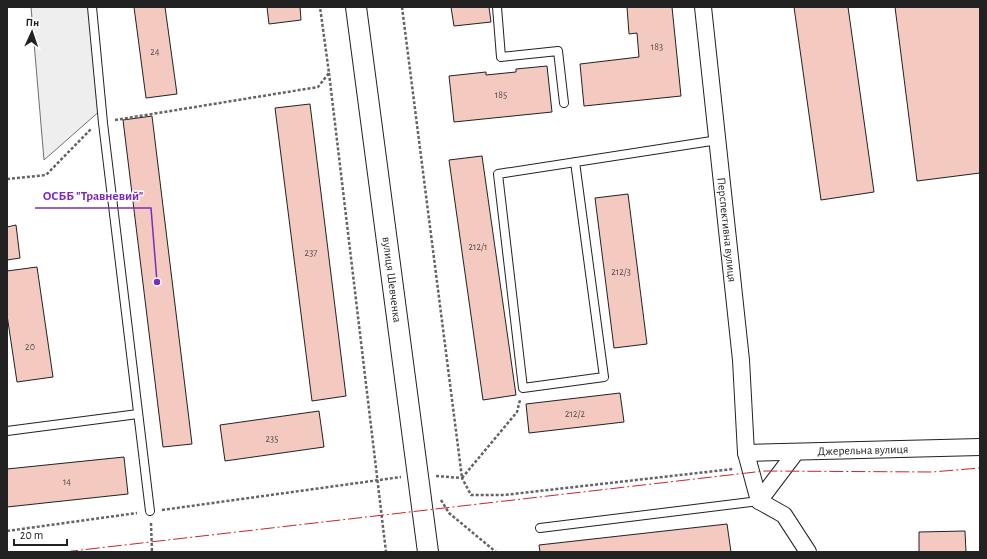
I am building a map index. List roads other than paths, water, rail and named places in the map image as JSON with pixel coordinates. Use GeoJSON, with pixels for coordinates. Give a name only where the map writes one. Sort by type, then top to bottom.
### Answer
{"type":"FeatureCollection","features":[{"type":"Feature","properties":{"kind":"street","name":"вулиця Шевченка"},"geometry":{"type":"LineString","coordinates":[[356,7],[428,552]]}},
{"type":"Feature","properties":{"kind":"street","name":"Перспективна вулиця"},"geometry":{"type":"LineString","coordinates":[[703,7],[741,360],[748,460],[759,501]]}},
{"type":"Feature","properties":{"kind":"street","name":"Джерельна вулиця"},"geometry":{"type":"LineString","coordinates":[[748,460],[796,452],[980,447]]}},
{"type":"Feature","properties":{"kind":"street"},"geometry":{"type":"LineString","coordinates":[[796,452],[759,501],[784,515],[808,552]]}},
{"type":"Feature","properties":{"kind":"lane"},"geometry":{"type":"LineString","coordinates":[[92,7],[103,123],[150,512]]}},
{"type":"Feature","properties":{"kind":"lane"},"geometry":{"type":"LineString","coordinates":[[497,7],[501,56],[558,51],[564,103]]}},
{"type":"Feature","properties":{"kind":"lane"},"geometry":{"type":"LineString","coordinates":[[575,162],[604,377],[523,388],[498,174],[575,162],[718,140]]}},
{"type":"Feature","properties":{"kind":"lane"},"geometry":{"type":"LineString","coordinates":[[7,432],[138,414]]}},
{"type":"Feature","properties":{"kind":"lane"},"geometry":{"type":"LineString","coordinates":[[540,528],[759,501]]}},
{"type":"Feature","properties":{"kind":"place","name":"ОСББ \"Травневий\""},"geometry":{"type":"Point","coordinates":[157,282]}}]}
